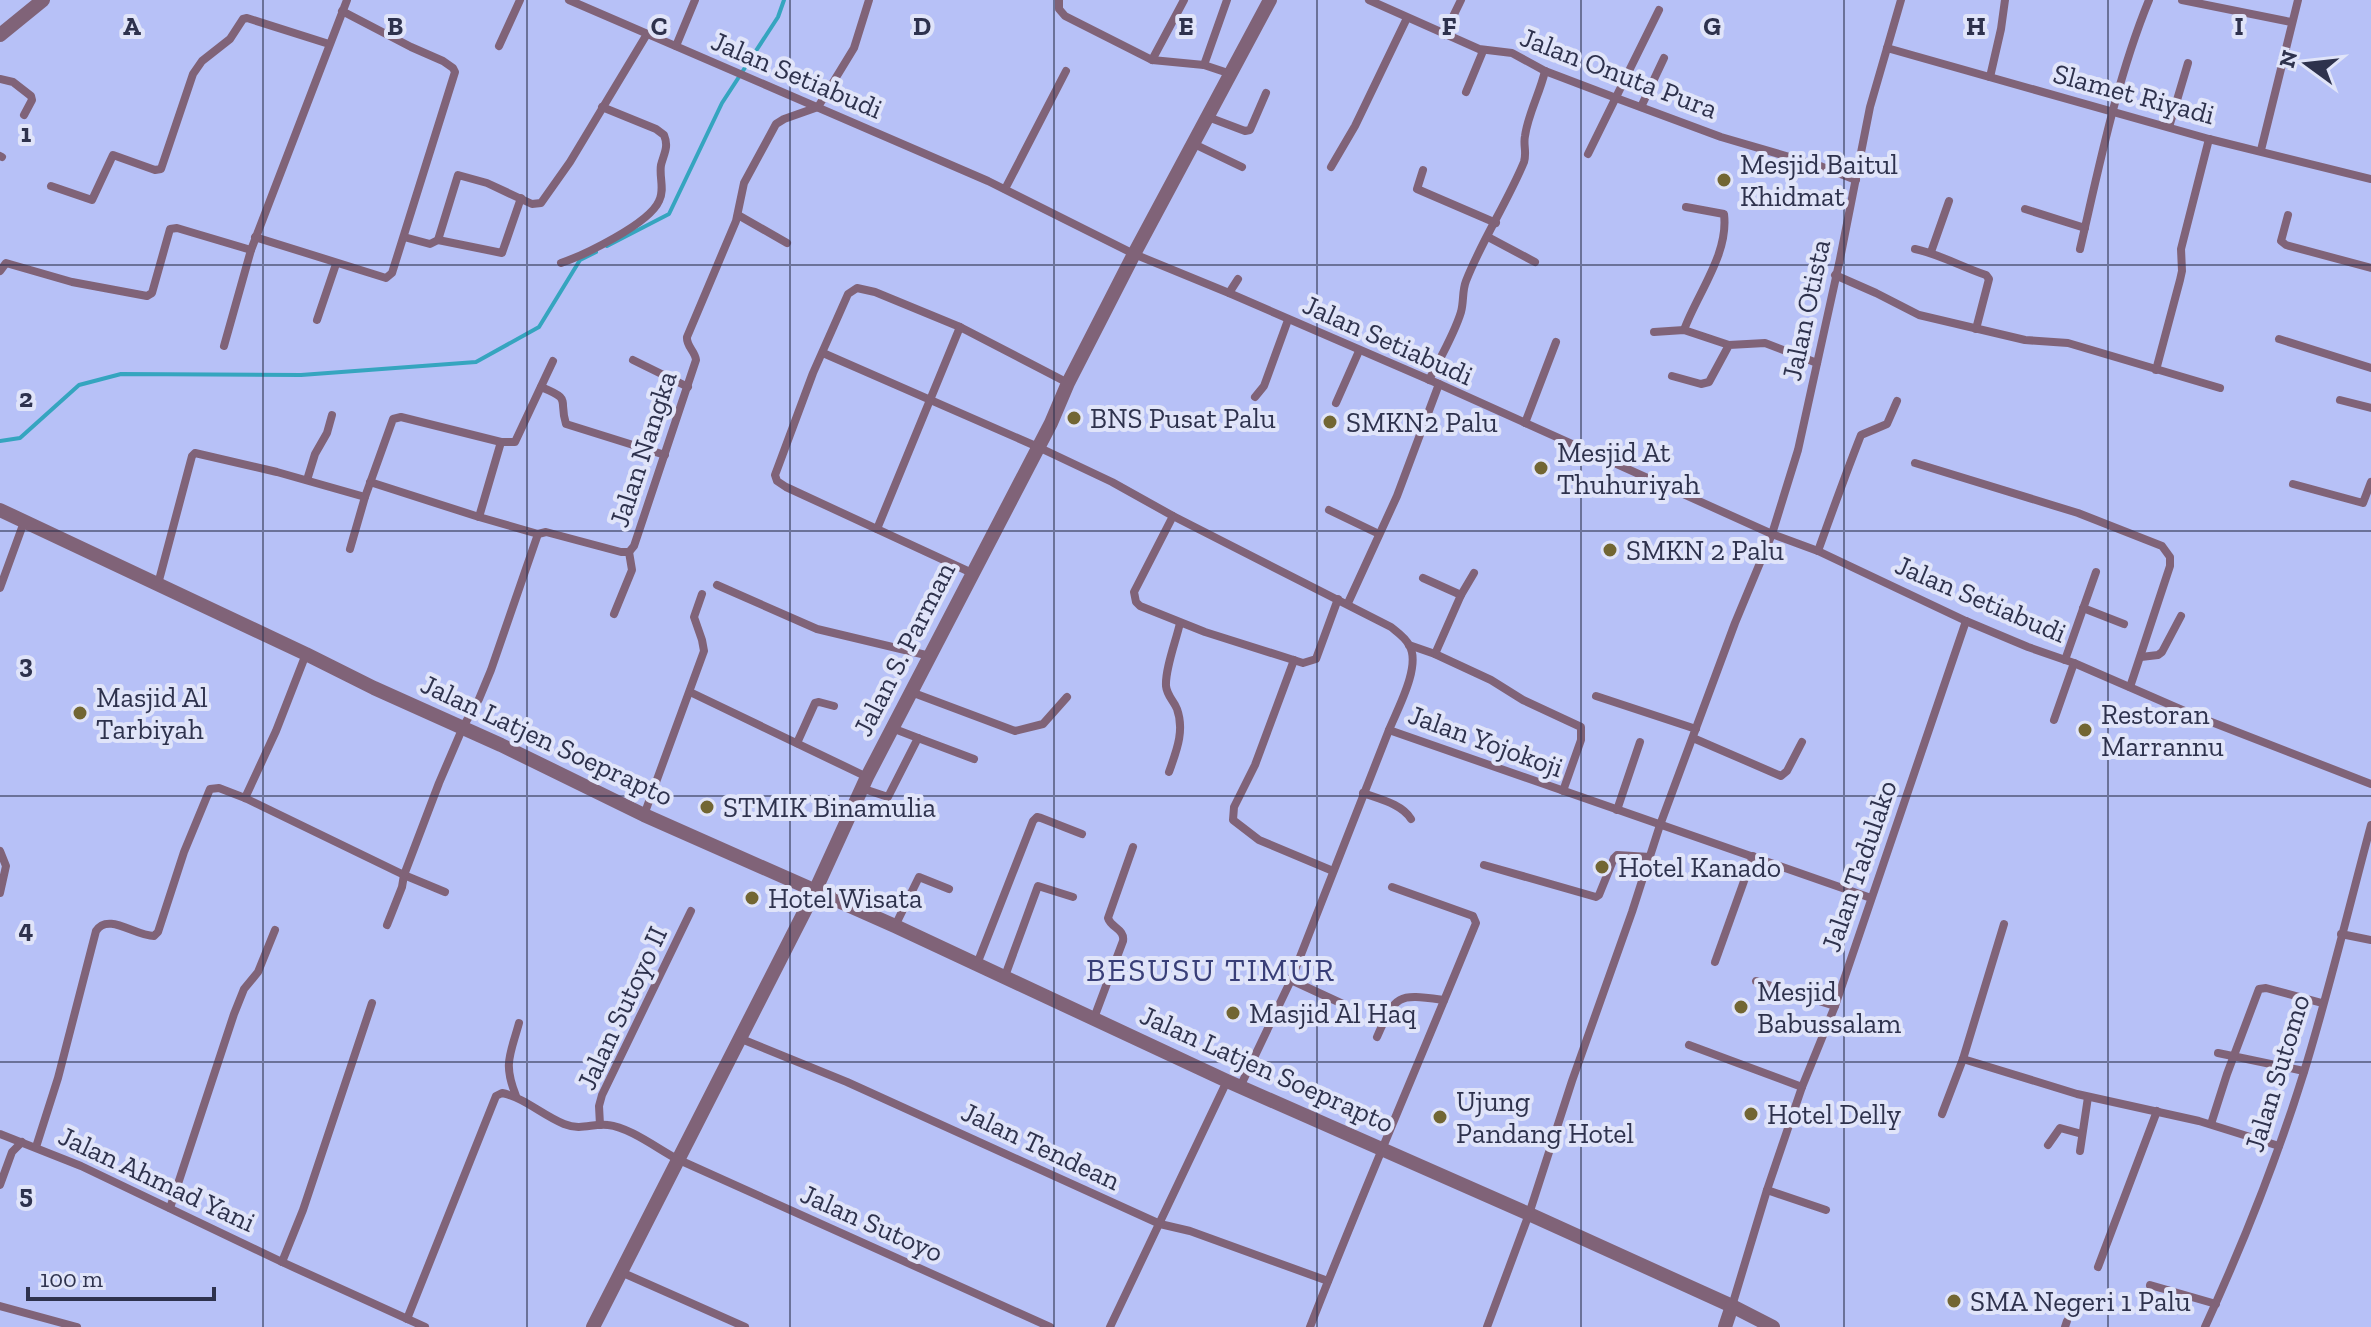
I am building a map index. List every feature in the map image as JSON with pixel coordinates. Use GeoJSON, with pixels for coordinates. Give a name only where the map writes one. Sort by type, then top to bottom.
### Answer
{"type":"FeatureCollection","features":[{"type":"Feature","properties":{"kind":"street"},"geometry":{"type":"LineString","coordinates":[[3,28],[43,0]]}},
{"type":"Feature","properties":{"kind":"street"},"geometry":{"type":"LineString","coordinates":[[224,346],[255,237],[347,0]]}},
{"type":"Feature","properties":{"kind":"street"},"geometry":{"type":"LineString","coordinates":[[499,46],[520,0]]}},
{"type":"Feature","properties":{"kind":"street","name":"Jalan Setiabudi"},"geometry":{"type":"LineString","coordinates":[[569,0],[1005,189],[1134,254],[1439,384],[1772,534],[1818,551],[1966,621],[2371,784]]}},
{"type":"Feature","properties":{"kind":"street"},"geometry":{"type":"LineString","coordinates":[[676,46],[695,0]]}},
{"type":"Feature","properties":{"kind":"street"},"geometry":{"type":"LineString","coordinates":[[818,107],[854,48],[869,0]]}},
{"type":"Feature","properties":{"kind":"street"},"geometry":{"type":"LineString","coordinates":[[1059,0],[1059,9],[1065,16],[1152,60],[1204,65],[1231,74]]}},
{"type":"Feature","properties":{"kind":"street"},"geometry":{"type":"LineString","coordinates":[[1152,60],[1184,0]]}},
{"type":"Feature","properties":{"kind":"street"},"geometry":{"type":"LineString","coordinates":[[1204,65],[1227,0]]}},
{"type":"Feature","properties":{"kind":"street","name":"Jalan S. Parman"},"geometry":{"type":"LineString","coordinates":[[593,1327],[815,891],[864,783],[1068,383],[1270,0]]}},
{"type":"Feature","properties":{"kind":"street","name":"Jalan Onuta Pura"},"geometry":{"type":"LineString","coordinates":[[1369,0],[1483,51],[1512,53],[1545,71],[1721,137],[1820,166],[1856,180]]}},
{"type":"Feature","properties":{"kind":"street"},"geometry":{"type":"LineString","coordinates":[[1444,35],[1461,0]]}},
{"type":"Feature","properties":{"kind":"street","name":"Jalan Otista"},"geometry":{"type":"LineString","coordinates":[[1487,1327],[1529,1214],[1660,825],[1735,623],[1772,534],[1798,450],[1870,107],[1901,0]]}},
{"type":"Feature","properties":{"kind":"street"},"geometry":{"type":"LineString","coordinates":[[1990,77],[2005,0]]}},
{"type":"Feature","properties":{"kind":"street"},"geometry":{"type":"LineString","coordinates":[[2080,249],[2114,112],[2149,0]]}},
{"type":"Feature","properties":{"kind":"street"},"geometry":{"type":"LineString","coordinates":[[2182,0],[2291,22]]}},
{"type":"Feature","properties":{"kind":"street"},"geometry":{"type":"LineString","coordinates":[[2261,150],[2298,0]]}},
{"type":"Feature","properties":{"kind":"street"},"geometry":{"type":"LineString","coordinates":[[1588,154],[1659,10]]}},
{"type":"Feature","properties":{"kind":"street"},"geometry":{"type":"LineString","coordinates":[[255,237],[336,264],[388,277],[392,273],[455,70],[443,61],[342,11]]}},
{"type":"Feature","properties":{"kind":"street"},"geometry":{"type":"LineString","coordinates":[[1331,167],[1355,126],[1407,18]]}},
{"type":"Feature","properties":{"kind":"street"},"geometry":{"type":"LineString","coordinates":[[51,186],[92,200],[113,155],[155,170],[161,169],[197,66],[225,45],[243,19],[329,44]]}},
{"type":"Feature","properties":{"kind":"street"},"geometry":{"type":"LineString","coordinates":[[438,240],[458,175],[487,183],[535,205],[544,200],[647,34]]}},
{"type":"Feature","properties":{"kind":"street","name":"Slamet Riyadi"},"geometry":{"type":"LineString","coordinates":[[1887,48],[2209,139],[2371,179]]}},
{"type":"Feature","properties":{"kind":"street"},"geometry":{"type":"LineString","coordinates":[[1466,92],[1483,51]]}},
{"type":"Feature","properties":{"kind":"street"},"geometry":{"type":"LineString","coordinates":[[1641,107],[1664,58]]}},
{"type":"Feature","properties":{"kind":"street"},"geometry":{"type":"LineString","coordinates":[[2169,127],[2188,63]]}},
{"type":"Feature","properties":{"kind":"street"},"geometry":{"type":"LineString","coordinates":[[1005,189],[1066,71]]}},
{"type":"Feature","properties":{"kind":"street"},"geometry":{"type":"LineString","coordinates":[[1429,380],[1458,320],[1465,284],[1526,155],[1524,140],[1545,71]]}},
{"type":"Feature","properties":{"kind":"street"},"geometry":{"type":"LineString","coordinates":[[0,79],[13,82],[31,96],[24,115]]}},
{"type":"Feature","properties":{"kind":"street"},"geometry":{"type":"LineString","coordinates":[[1208,117],[1245,131],[1250,130],[1266,93]]}},
{"type":"Feature","properties":{"kind":"street"},"geometry":{"type":"LineString","coordinates":[[561,263],[606,244],[651,212],[661,198],[661,166],[667,148],[664,135],[602,107]]}},
{"type":"Feature","properties":{"kind":"street","name":"Jalan Nangka"},"geometry":{"type":"LineString","coordinates":[[370,482],[538,534],[546,532],[629,552],[634,546],[688,387],[696,357],[687,344],[687,337],[738,215],[744,183],[776,124],[818,107]]}},
{"type":"Feature","properties":{"kind":"street"},"geometry":{"type":"LineString","coordinates":[[2156,370],[2180,280],[2181,249],[2209,139]]}},
{"type":"Feature","properties":{"kind":"street"},"geometry":{"type":"LineString","coordinates":[[1194,144],[1242,167]]}},
{"type":"Feature","properties":{"kind":"street"},"geometry":{"type":"LineString","coordinates":[[1423,170],[1417,189],[1496,223]]}},
{"type":"Feature","properties":{"kind":"street"},"geometry":{"type":"LineString","coordinates":[[404,237],[430,244],[438,240],[502,253],[521,198]]}},
{"type":"Feature","properties":{"kind":"street"},"geometry":{"type":"LineString","coordinates":[[1931,252],[1949,201]]}},
{"type":"Feature","properties":{"kind":"street"},"geometry":{"type":"LineString","coordinates":[[1684,330],[1716,261],[1725,222],[1724,214],[1686,207]]}},
{"type":"Feature","properties":{"kind":"street"},"geometry":{"type":"LineString","coordinates":[[2025,209],[2085,228]]}},
{"type":"Feature","properties":{"kind":"street"},"geometry":{"type":"LineString","coordinates":[[738,215],[787,243]]}},
{"type":"Feature","properties":{"kind":"street"},"geometry":{"type":"LineString","coordinates":[[2288,215],[2281,241],[2286,245],[2371,268]]}},
{"type":"Feature","properties":{"kind":"street"},"geometry":{"type":"LineString","coordinates":[[0,271],[3,261],[72,282],[147,296],[152,293],[170,229],[177,228],[251,250]]}},
{"type":"Feature","properties":{"kind":"street"},"geometry":{"type":"LineString","coordinates":[[1488,237],[1535,262]]}},
{"type":"Feature","properties":{"kind":"street"},"geometry":{"type":"LineString","coordinates":[[1915,249],[1931,252],[1960,267],[1986,275],[1989,279],[1976,329]]}},
{"type":"Feature","properties":{"kind":"street"},"geometry":{"type":"LineString","coordinates":[[317,320],[336,264]]}},
{"type":"Feature","properties":{"kind":"street"},"geometry":{"type":"LineString","coordinates":[[1835,275],[1919,315],[2037,342],[2068,343],[2220,388]]}},
{"type":"Feature","properties":{"kind":"street"},"geometry":{"type":"LineString","coordinates":[[1229,293],[1238,279]]}},
{"type":"Feature","properties":{"kind":"street"},"geometry":{"type":"LineString","coordinates":[[972,573],[777,481],[775,475],[848,294],[857,288],[875,292],[960,327],[1068,383]]}},
{"type":"Feature","properties":{"kind":"street"},"geometry":{"type":"LineString","coordinates":[[1255,397],[1264,386],[1288,320]]}},
{"type":"Feature","properties":{"kind":"street"},"geometry":{"type":"LineString","coordinates":[[877,529],[960,327]]}},
{"type":"Feature","properties":{"kind":"street"},"geometry":{"type":"LineString","coordinates":[[1654,332],[1684,330],[1729,345],[1765,343],[1817,363]]}},
{"type":"Feature","properties":{"kind":"street"},"geometry":{"type":"LineString","coordinates":[[2279,339],[2371,368]]}},
{"type":"Feature","properties":{"kind":"street"},"geometry":{"type":"LineString","coordinates":[[1525,423],[1556,342]]}},
{"type":"Feature","properties":{"kind":"street"},"geometry":{"type":"LineString","coordinates":[[1672,376],[1701,384],[1709,382],[1729,345]]}},
{"type":"Feature","properties":{"kind":"street"},"geometry":{"type":"LineString","coordinates":[[1336,403],[1359,351]]}},
{"type":"Feature","properties":{"kind":"street"},"geometry":{"type":"LineString","coordinates":[[823,353],[1112,482],[1173,516],[1348,603],[1391,627],[1409,645],[1491,680],[1523,700],[1582,729],[1563,791]]}},
{"type":"Feature","properties":{"kind":"street"},"geometry":{"type":"LineString","coordinates":[[633,360],[688,387]]}},
{"type":"Feature","properties":{"kind":"street"},"geometry":{"type":"LineString","coordinates":[[350,549],[370,482],[395,418],[511,443],[516,440],[553,361]]}},
{"type":"Feature","properties":{"kind":"street"},"geometry":{"type":"LineString","coordinates":[[1348,603],[1397,496],[1439,384]]}},
{"type":"Feature","properties":{"kind":"street"},"geometry":{"type":"LineString","coordinates":[[541,387],[563,398],[566,424],[665,455]]}},
{"type":"Feature","properties":{"kind":"street"},"geometry":{"type":"LineString","coordinates":[[2340,400],[2371,408]]}},
{"type":"Feature","properties":{"kind":"street"},"geometry":{"type":"LineString","coordinates":[[1818,551],[1860,438],[1868,431],[1887,424],[1897,401]]}},
{"type":"Feature","properties":{"kind":"street"},"geometry":{"type":"LineString","coordinates":[[307,480],[332,415]]}},
{"type":"Feature","properties":{"kind":"street"},"geometry":{"type":"LineString","coordinates":[[479,517],[501,442]]}},
{"type":"Feature","properties":{"kind":"street"},"geometry":{"type":"LineString","coordinates":[[158,584],[194,454],[365,497]]}},
{"type":"Feature","properties":{"kind":"street"},"geometry":{"type":"LineString","coordinates":[[1915,463],[2078,513],[2162,546],[2170,557],[2170,566],[2130,687]]}},
{"type":"Feature","properties":{"kind":"street"},"geometry":{"type":"LineString","coordinates":[[2293,484],[2363,503],[2371,482]]}},
{"type":"Feature","properties":{"kind":"street","name":"Jalan Latjen Soeprapto"},"geometry":{"type":"LineString","coordinates":[[0,510],[644,815],[895,926],[1234,1084],[1529,1214],[1773,1327]]}},
{"type":"Feature","properties":{"kind":"street"},"geometry":{"type":"LineString","coordinates":[[1329,510],[1379,534]]}},
{"type":"Feature","properties":{"kind":"street"},"geometry":{"type":"LineString","coordinates":[[1173,516],[1134,592],[1140,606],[1180,623],[1309,663],[1316,659],[1338,599]]}},
{"type":"Feature","properties":{"kind":"street"},"geometry":{"type":"LineString","coordinates":[[0,588],[24,522]]}},
{"type":"Feature","properties":{"kind":"street"},"geometry":{"type":"LineString","coordinates":[[387,925],[423,820],[491,670],[538,534]]}},
{"type":"Feature","properties":{"kind":"street"},"geometry":{"type":"LineString","coordinates":[[614,614],[632,570],[629,552]]}},
{"type":"Feature","properties":{"kind":"street"},"geometry":{"type":"LineString","coordinates":[[2054,720],[2083,608],[2096,572]]}},
{"type":"Feature","properties":{"kind":"street"},"geometry":{"type":"LineString","coordinates":[[1435,654],[1474,573]]}},
{"type":"Feature","properties":{"kind":"street"},"geometry":{"type":"LineString","coordinates":[[1423,578],[1461,595]]}},
{"type":"Feature","properties":{"kind":"street"},"geometry":{"type":"LineString","coordinates":[[717,585],[817,629],[930,656]]}},
{"type":"Feature","properties":{"kind":"street"},"geometry":{"type":"LineString","coordinates":[[644,815],[704,651],[694,617],[702,594]]}},
{"type":"Feature","properties":{"kind":"street"},"geometry":{"type":"LineString","coordinates":[[2083,608],[2124,624]]}},
{"type":"Feature","properties":{"kind":"street"},"geometry":{"type":"LineString","coordinates":[[2141,657],[2162,652],[2181,616]]}},
{"type":"Feature","properties":{"kind":"street","name":"Jalan Tadulako"},"geometry":{"type":"LineString","coordinates":[[1732,1306],[1802,1087],[1835,1006],[1966,621]]}},
{"type":"Feature","properties":{"kind":"street"},"geometry":{"type":"LineString","coordinates":[[1169,772],[1178,748],[1180,728],[1176,707],[1168,696],[1166,683],[1180,623]]}},
{"type":"Feature","properties":{"kind":"street","name":"Jalan Yojokoji"},"geometry":{"type":"LineString","coordinates":[[1409,645],[1412,666],[1389,730],[1871,898]]}},
{"type":"Feature","properties":{"kind":"street"},"geometry":{"type":"LineString","coordinates":[[245,798],[276,731],[306,654]]}},
{"type":"Feature","properties":{"kind":"street"},"geometry":{"type":"LineString","coordinates":[[1294,660],[1255,765],[1234,807],[1233,820],[1259,840],[1333,871]]}},
{"type":"Feature","properties":{"kind":"street"},"geometry":{"type":"LineString","coordinates":[[690,692],[797,743],[888,797],[918,738]]}},
{"type":"Feature","properties":{"kind":"street"},"geometry":{"type":"LineString","coordinates":[[911,692],[1015,731],[1043,724],[1067,697]]}},
{"type":"Feature","properties":{"kind":"street"},"geometry":{"type":"LineString","coordinates":[[1596,696],[1695,733],[1781,776],[1787,771],[1802,742]]}},
{"type":"Feature","properties":{"kind":"street"},"geometry":{"type":"LineString","coordinates":[[797,743],[815,703],[834,706]]}},
{"type":"Feature","properties":{"kind":"street"},"geometry":{"type":"LineString","coordinates":[[892,728],[974,759]]}},
{"type":"Feature","properties":{"kind":"street"},"geometry":{"type":"LineString","coordinates":[[1110,1327],[1160,1224],[1291,980],[1389,730]]}},
{"type":"Feature","properties":{"kind":"street"},"geometry":{"type":"LineString","coordinates":[[1617,810],[1640,742]]}},
{"type":"Feature","properties":{"kind":"street"},"geometry":{"type":"LineString","coordinates":[[36,1147],[58,1078],[98,927],[108,922],[147,936],[156,935],[208,790],[216,787],[245,798],[445,892]]}},
{"type":"Feature","properties":{"kind":"street"},"geometry":{"type":"LineString","coordinates":[[1363,793],[1400,808],[1411,819]]}},
{"type":"Feature","properties":{"kind":"street"},"geometry":{"type":"LineString","coordinates":[[977,964],[1033,821],[1041,818],[1082,834]]}},
{"type":"Feature","properties":{"kind":"street","name":"Jalan Sutomo"},"geometry":{"type":"LineString","coordinates":[[2205,1327],[2279,1146],[2304,1071],[2371,825]]}},
{"type":"Feature","properties":{"kind":"street"},"geometry":{"type":"LineString","coordinates":[[1094,1018],[1123,941],[1122,932],[1108,918],[1133,847]]}},
{"type":"Feature","properties":{"kind":"street"},"geometry":{"type":"LineString","coordinates":[[0,851],[6,866],[0,893]]}},
{"type":"Feature","properties":{"kind":"street"},"geometry":{"type":"LineString","coordinates":[[1484,865],[1596,897],[1614,858],[1620,854],[1650,857]]}},
{"type":"Feature","properties":{"kind":"street"},"geometry":{"type":"LineString","coordinates":[[1715,962],[1753,856]]}},
{"type":"Feature","properties":{"kind":"street"},"geometry":{"type":"LineString","coordinates":[[895,926],[919,877],[949,889]]}},
{"type":"Feature","properties":{"kind":"street"},"geometry":{"type":"LineString","coordinates":[[1005,976],[1038,886],[1073,897]]}},
{"type":"Feature","properties":{"kind":"street"},"geometry":{"type":"LineString","coordinates":[[1310,1327],[1380,1148],[1476,919],[1392,887]]}},
{"type":"Feature","properties":{"kind":"street","name":"Jalan Sutoyo II"},"geometry":{"type":"LineString","coordinates":[[600,1125],[602,1095],[691,911]]}},
{"type":"Feature","properties":{"kind":"street"},"geometry":{"type":"LineString","coordinates":[[1942,1114],[1963,1059],[2004,924]]}},
{"type":"Feature","properties":{"kind":"street"},"geometry":{"type":"LineString","coordinates":[[170,1208],[234,1014],[244,989],[258,972],[275,930]]}},
{"type":"Feature","properties":{"kind":"street"},"geometry":{"type":"LineString","coordinates":[[2341,934],[2371,940]]}},
{"type":"Feature","properties":{"kind":"street"},"geometry":{"type":"LineString","coordinates":[[1291,980],[1345,1005]]}},
{"type":"Feature","properties":{"kind":"street"},"geometry":{"type":"LineString","coordinates":[[1756,981],[1835,1006]]}},
{"type":"Feature","properties":{"kind":"street"},"geometry":{"type":"LineString","coordinates":[[2211,1124],[2260,988],[2322,1003]]}},
{"type":"Feature","properties":{"kind":"street"},"geometry":{"type":"LineString","coordinates":[[1377,1037],[1399,999],[1415,996],[1444,1000]]}},
{"type":"Feature","properties":{"kind":"street"},"geometry":{"type":"LineString","coordinates":[[282,1262],[303,1210],[372,1003]]}},
{"type":"Feature","properties":{"kind":"street"},"geometry":{"type":"LineString","coordinates":[[516,1096],[507,1067],[519,1023]]}},
{"type":"Feature","properties":{"kind":"street","name":"Jalan Tendean"},"geometry":{"type":"LineString","coordinates":[[739,1038],[847,1082],[1160,1224],[1190,1231],[1328,1281]]}},
{"type":"Feature","properties":{"kind":"street"},"geometry":{"type":"LineString","coordinates":[[1689,1045],[1802,1087]]}},
{"type":"Feature","properties":{"kind":"street"},"geometry":{"type":"LineString","coordinates":[[2218,1053],[2304,1071]]}},
{"type":"Feature","properties":{"kind":"street"},"geometry":{"type":"LineString","coordinates":[[1963,1059],[2088,1097],[2211,1124],[2279,1146]]}},
{"type":"Feature","properties":{"kind":"street"},"geometry":{"type":"LineString","coordinates":[[407,1319],[496,1096],[504,1093],[516,1096]]}},
{"type":"Feature","properties":{"kind":"street","name":"Jalan Sutoyo"},"geometry":{"type":"LineString","coordinates":[[516,1096],[569,1126],[585,1128],[600,1125],[624,1130],[677,1159],[1050,1327]]}},
{"type":"Feature","properties":{"kind":"street"},"geometry":{"type":"LineString","coordinates":[[2080,1151],[2088,1097]]}},
{"type":"Feature","properties":{"kind":"street"},"geometry":{"type":"LineString","coordinates":[[2098,1267],[2157,1111]]}},
{"type":"Feature","properties":{"kind":"street"},"geometry":{"type":"LineString","coordinates":[[2048,1145],[2060,1128],[2082,1134]]}},
{"type":"Feature","properties":{"kind":"street","name":"Jalan Ahmad Yani"},"geometry":{"type":"LineString","coordinates":[[0,1134],[36,1147],[425,1327]]}},
{"type":"Feature","properties":{"kind":"street"},"geometry":{"type":"LineString","coordinates":[[0,1185],[12,1152],[22,1142]]}},
{"type":"Feature","properties":{"kind":"street"},"geometry":{"type":"LineString","coordinates":[[1767,1190],[1826,1210]]}},
{"type":"Feature","properties":{"kind":"street"},"geometry":{"type":"LineString","coordinates":[[621,1272],[745,1327]]}},
{"type":"Feature","properties":{"kind":"street"},"geometry":{"type":"LineString","coordinates":[[2150,1285],[2216,1304]]}},
{"type":"Feature","properties":{"kind":"street"},"geometry":{"type":"LineString","coordinates":[[0,1306],[77,1327]]}},
{"type":"Feature","properties":{"kind":"street"},"geometry":{"type":"LineString","coordinates":[[1725,1327],[1732,1306]]}},
{"type":"Feature","properties":{"kind":"waterway"},"geometry":{"type":"LineString","coordinates":[[607,246],[669,214],[722,103],[778,17],[784,0]]}},
{"type":"Feature","properties":{"kind":"waterway"},"geometry":{"type":"LineString","coordinates":[[0,441],[20,438],[79,385],[121,374],[301,375],[476,362],[539,327],[580,260],[596,252]]}},
{"type":"Feature","properties":{"kind":"place","name":"Mesjid Baitul Khidmat"},"geometry":{"type":"Point","coordinates":[1724,180]}},
{"type":"Feature","properties":{"kind":"place","name":"BNS Pusat Palu"},"geometry":{"type":"Point","coordinates":[1074,418]}},
{"type":"Feature","properties":{"kind":"place","name":"SMKN2 Palu"},"geometry":{"type":"Point","coordinates":[1330,422]}},
{"type":"Feature","properties":{"kind":"place","name":"Mesjid At Thuhuriyah"},"geometry":{"type":"Point","coordinates":[1541,468]}},
{"type":"Feature","properties":{"kind":"place","name":"SMKN 2 Palu"},"geometry":{"type":"Point","coordinates":[1610,550]}},
{"type":"Feature","properties":{"kind":"place","name":"Masjid Al Tarbiyah"},"geometry":{"type":"Point","coordinates":[80,713]}},
{"type":"Feature","properties":{"kind":"place","name":"Restoran Marrannu"},"geometry":{"type":"Point","coordinates":[2085,730]}},
{"type":"Feature","properties":{"kind":"place","name":"STMIK Binamulia"},"geometry":{"type":"Point","coordinates":[707,807]}},
{"type":"Feature","properties":{"kind":"place","name":"Hotel Kanado"},"geometry":{"type":"Point","coordinates":[1602,867]}},
{"type":"Feature","properties":{"kind":"place","name":"Hotel Wisata"},"geometry":{"type":"Point","coordinates":[752,898]}},
{"type":"Feature","properties":{"kind":"place","name":"Mesjid Babussalam"},"geometry":{"type":"Point","coordinates":[1741,1007]}},
{"type":"Feature","properties":{"kind":"place","name":"Masjid Al Haq"},"geometry":{"type":"Point","coordinates":[1233,1013]}},
{"type":"Feature","properties":{"kind":"place","name":"Hotel Delly"},"geometry":{"type":"Point","coordinates":[1751,1114]}},
{"type":"Feature","properties":{"kind":"place","name":"Ujung Pandang Hotel"},"geometry":{"type":"Point","coordinates":[1440,1117]}},
{"type":"Feature","properties":{"kind":"place","name":"SMA Negeri 1 Palu"},"geometry":{"type":"Point","coordinates":[1954,1301]}},
{"type":"Feature","properties":{"kind":"district","name":"BESUSU TIMUR"},"geometry":{"type":"Point","coordinates":[1211,970]}}]}
